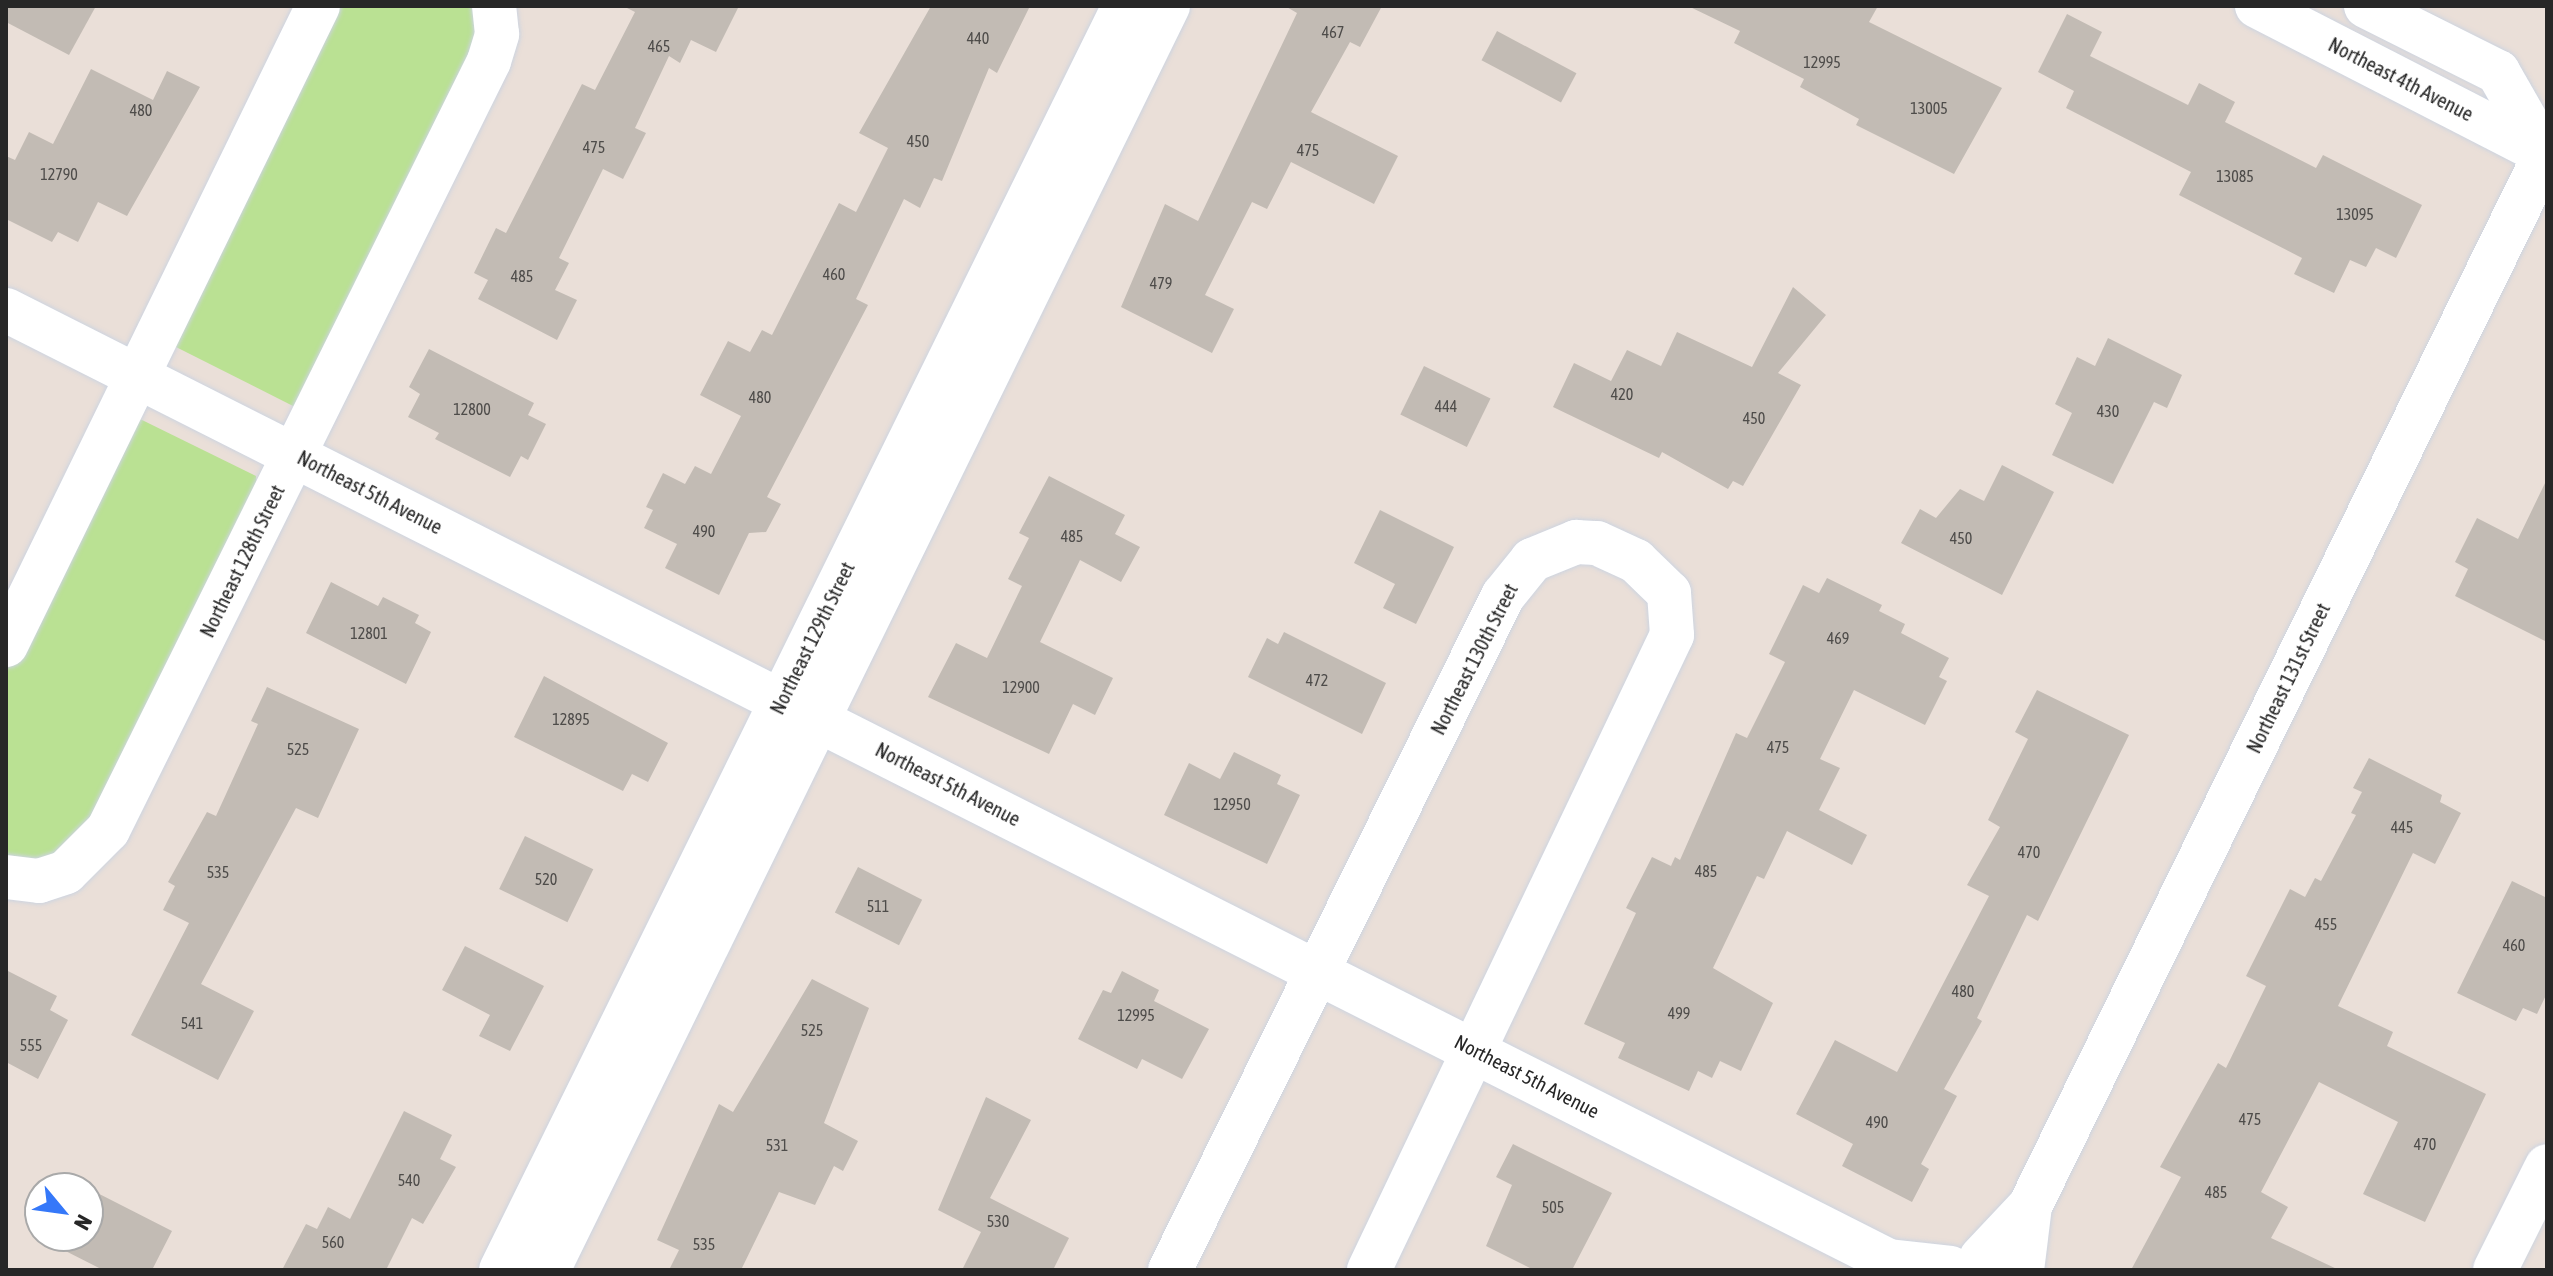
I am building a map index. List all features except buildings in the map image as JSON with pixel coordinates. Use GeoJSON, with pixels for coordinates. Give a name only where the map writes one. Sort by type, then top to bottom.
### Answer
{"type":"FeatureCollection","features":[{"type":"Feature","properties":{"kind":"street"},"geometry":{"type":"LineString","coordinates":[[6,645],[318,6]]}},
{"type":"Feature","properties":{"kind":"street","name":"Northeast 128th Street"},"geometry":{"type":"LineString","coordinates":[[6,877],[39,881],[66,872],[108,830],[489,61],[497,34],[494,6]]}},
{"type":"Feature","properties":{"kind":"street","name":"Northeast 129th Street"},"geometry":{"type":"LineString","coordinates":[[548,1270],[800,709],[1124,6]]}},
{"type":"Feature","properties":{"kind":"street","name":"Northeast 129th Street"},"geometry":{"type":"LineString","coordinates":[[501,1270],[800,709],[1168,6]]}},
{"type":"Feature","properties":{"kind":"street","name":"Northeast 4th Avenue"},"geometry":{"type":"LineString","coordinates":[[2257,6],[2546,153]]}},
{"type":"Feature","properties":{"kind":"street"},"geometry":{"type":"LineString","coordinates":[[2366,6],[2498,72],[2546,153]]}},
{"type":"Feature","properties":{"kind":"street","name":"Northeast 131st Street"},"geometry":{"type":"LineString","coordinates":[[1973,1267],[2030,1206],[2546,153]]}},
{"type":"Feature","properties":{"kind":"street","name":"Northeast 5th Avenue"},"geometry":{"type":"LineString","coordinates":[[6,310],[1478,1051],[1893,1265],[1973,1267]]}},
{"type":"Feature","properties":{"kind":"street","name":"Northeast 130th Street"},"geometry":{"type":"LineString","coordinates":[[1170,1270],[1515,576],[1532,560],[1576,542],[1621,553],[1669,593],[1672,635],[1478,1051],[1369,1270]]}},
{"type":"Feature","properties":{"kind":"street"},"geometry":{"type":"LineString","coordinates":[[2495,1270],[2547,1166]]}},
{"type":"Feature","properties":{"kind":"street","name":"Northeast 131st Street"},"geometry":{"type":"LineString","coordinates":[[2022,1270],[2030,1206]]}},
{"type":"Feature","properties":{"kind":"green space"},"geometry":{"type":"Polygon","coordinates":[[[333,6],[478,6],[483,34],[295,407],[172,345],[333,6]]]}},
{"type":"Feature","properties":{"kind":"green space"},"geometry":{"type":"Polygon","coordinates":[[[140,419],[256,476],[257,492],[115,792],[54,859],[6,858],[6,672],[140,419]]]}}]}
